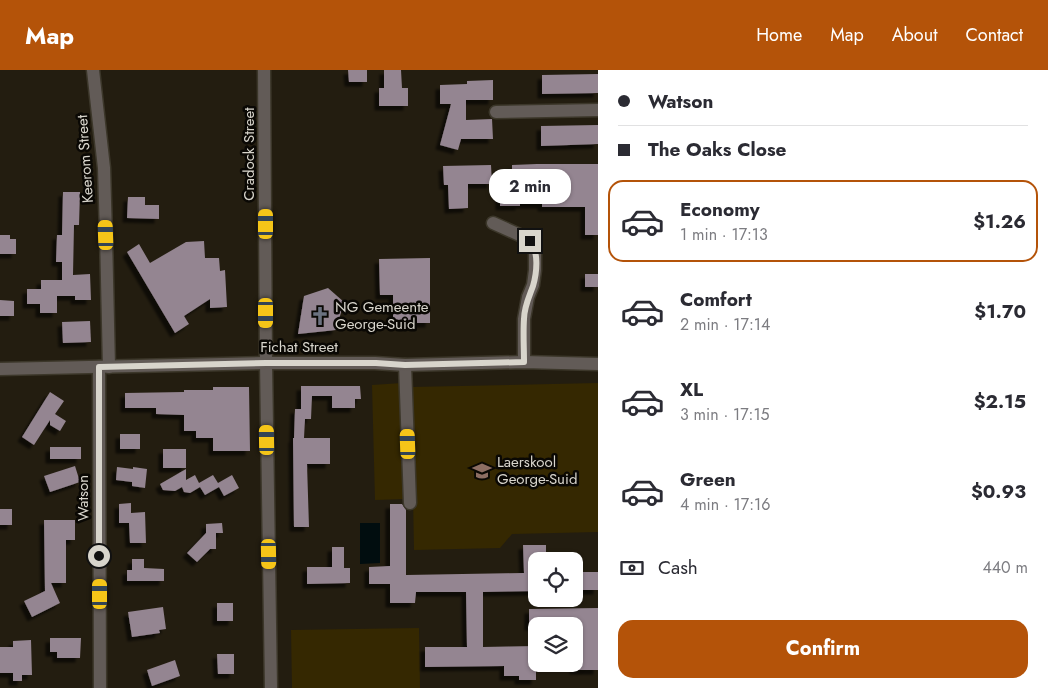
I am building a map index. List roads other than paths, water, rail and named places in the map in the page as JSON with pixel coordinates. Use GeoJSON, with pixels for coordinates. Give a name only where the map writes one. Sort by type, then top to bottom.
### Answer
{"type":"FeatureCollection","features":[{"type":"Feature","properties":{"kind":"street","name":"Keerom Street"},"geometry":{"type":"LineString","coordinates":[[93,70],[104,168],[104,367]]}},
{"type":"Feature","properties":{"kind":"street","name":"Cradock Street"},"geometry":{"type":"LineString","coordinates":[[264,70],[271,688]]}},
{"type":"Feature","properties":{"kind":"street"},"geometry":{"type":"LineString","coordinates":[[496,112],[598,110]]}},
{"type":"Feature","properties":{"kind":"street"},"geometry":{"type":"LineString","coordinates":[[492,223],[519,234],[530,241],[535,249],[536,270],[524,319],[524,362]]}},
{"type":"Feature","properties":{"kind":"street","name":"Fichat Street"},"geometry":{"type":"LineString","coordinates":[[0,369],[266,363],[376,363],[405,365],[524,362],[598,364]]}},
{"type":"Feature","properties":{"kind":"street"},"geometry":{"type":"LineString","coordinates":[[405,365],[410,503]]}},
{"type":"Feature","properties":{"kind":"street","name":"Watson"},"geometry":{"type":"LineString","coordinates":[[100,688],[104,367]]}},
{"type":"Feature","properties":{"kind":"place","name":"NG Gemeente George-Suid"},"geometry":{"type":"Point","coordinates":[320,316]}},
{"type":"Feature","properties":{"kind":"place","name":"Laerskool George-Suid"},"geometry":{"type":"Point","coordinates":[482,471]}}]}
